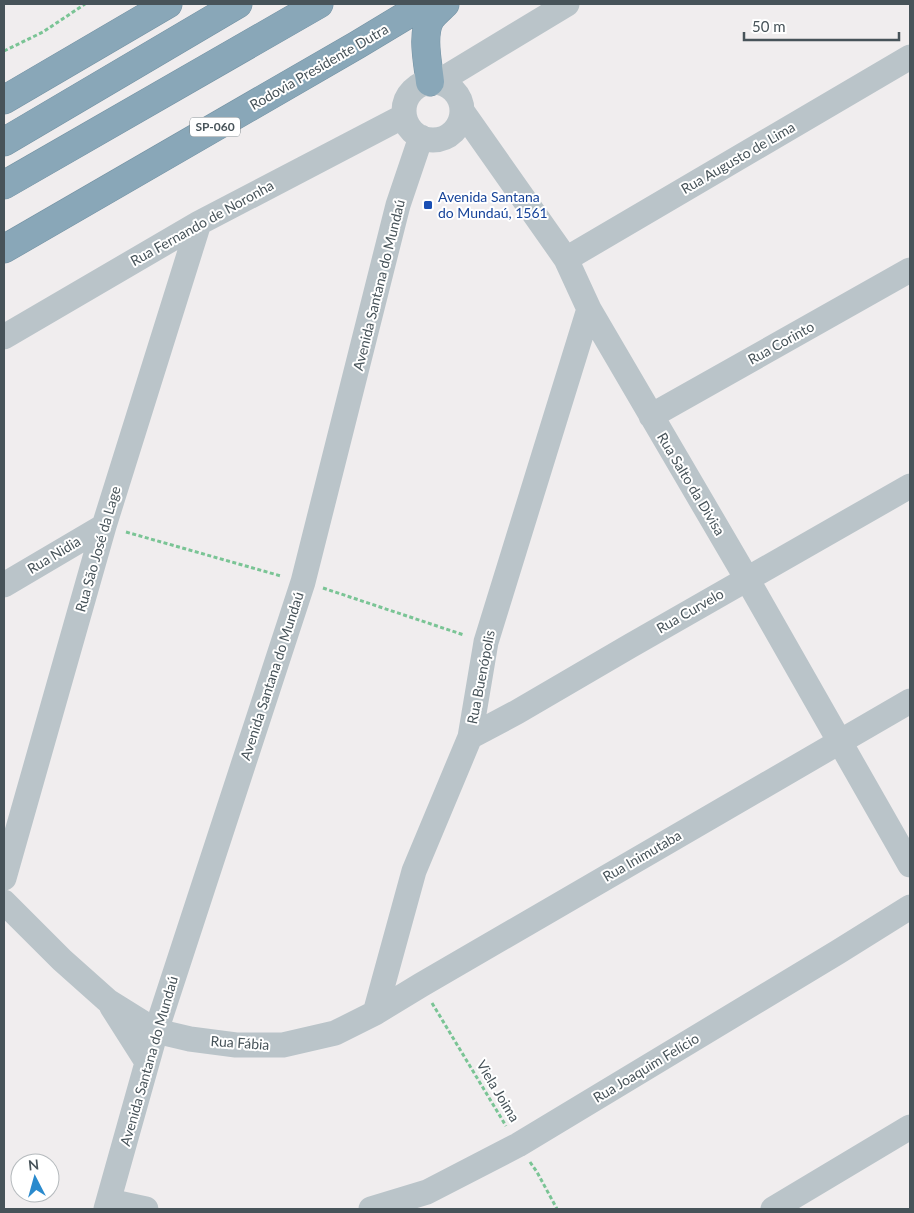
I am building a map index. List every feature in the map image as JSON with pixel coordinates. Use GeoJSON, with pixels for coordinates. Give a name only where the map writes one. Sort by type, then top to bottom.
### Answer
{"type":"FeatureCollection","features":[{"type":"Feature","properties":{"kind":"highway"},"geometry":{"type":"LineString","coordinates":[[4,100],[168,4]]}},
{"type":"Feature","properties":{"kind":"highway"},"geometry":{"type":"LineString","coordinates":[[4,142],[238,4]]}},
{"type":"Feature","properties":{"kind":"highway"},"geometry":{"type":"LineString","coordinates":[[4,185],[318,4]]}},
{"type":"Feature","properties":{"kind":"highway","name":"Rodovia Presidente Dutra"},"geometry":{"type":"LineString","coordinates":[[4,249],[425,4]]}},
{"type":"Feature","properties":{"kind":"highway"},"geometry":{"type":"LineString","coordinates":[[434,82],[426,44],[426,28],[432,16],[445,4]]}},
{"type":"Feature","properties":{"kind":"street"},"geometry":{"type":"LineString","coordinates":[[434,82],[567,4]]}},
{"type":"Feature","properties":{"kind":"street","name":"Rua Augusto de Lima"},"geometry":{"type":"LineString","coordinates":[[566,259],[910,57]]}},
{"type":"Feature","properties":{"kind":"street"},"geometry":{"type":"LineString","coordinates":[[434,82],[446,84],[458,95],[462,111],[458,126],[445,137],[437,139],[429,139],[415,134],[406,123],[404,116],[404,108],[409,93],[415,87],[434,82]]}},
{"type":"Feature","properties":{"kind":"street","name":"Rua Salto da Divisa"},"geometry":{"type":"LineString","coordinates":[[462,111],[566,259],[589,309],[747,579],[910,864]]}},
{"type":"Feature","properties":{"kind":"street","name":"Rua Fernando de Noronha"},"geometry":{"type":"LineString","coordinates":[[4,337],[199,223],[404,116]]}},
{"type":"Feature","properties":{"kind":"street","name":"Avenida Santana do Mundaú"},"geometry":{"type":"LineString","coordinates":[[107,1205],[156,1031],[303,582],[398,206],[421,137]]}},
{"type":"Feature","properties":{"kind":"street","name":"Rua São José da Lage"},"geometry":{"type":"LineString","coordinates":[[4,878],[104,526],[199,223]]}},
{"type":"Feature","properties":{"kind":"street","name":"Rua Corinto"},"geometry":{"type":"LineString","coordinates":[[651,416],[910,270]]}},
{"type":"Feature","properties":{"kind":"street","name":"Rua Buenópolis"},"geometry":{"type":"LineString","coordinates":[[375,1013],[414,871],[470,737],[486,642],[589,309]]}},
{"type":"Feature","properties":{"kind":"street","name":"Rua Curvelo"},"geometry":{"type":"LineString","coordinates":[[470,737],[517,712],[910,486]]}},
{"type":"Feature","properties":{"kind":"street","name":"Rua Nidia"},"geometry":{"type":"LineString","coordinates":[[4,585],[104,526]]}},
{"type":"Feature","properties":{"kind":"street","name":"Rua Inimutaba"},"geometry":{"type":"LineString","coordinates":[[375,1013],[910,701]]}},
{"type":"Feature","properties":{"kind":"street","name":"Rua Fábia"},"geometry":{"type":"LineString","coordinates":[[4,902],[62,960],[108,1001],[156,1031],[190,1039],[236,1045],[283,1045],[335,1033],[375,1013]]}},
{"type":"Feature","properties":{"kind":"street","name":"Rua Joaquim Felício"},"geometry":{"type":"LineString","coordinates":[[371,1209],[427,1192],[518,1145],[910,907]]}},
{"type":"Feature","properties":{"kind":"street","name":"Rua Fábia"},"geometry":{"type":"LineString","coordinates":[[108,1001],[147,1062]]}},
{"type":"Feature","properties":{"kind":"street"},"geometry":{"type":"LineString","coordinates":[[773,1209],[910,1127]]}},
{"type":"Feature","properties":{"kind":"street"},"geometry":{"type":"LineString","coordinates":[[107,1205],[146,1209]]}},
{"type":"Feature","properties":{"kind":"path"},"geometry":{"type":"LineString","coordinates":[[4,51],[43,32],[85,4]]}},
{"type":"Feature","properties":{"kind":"path","name":"Viela Joima"},"geometry":{"type":"LineString","coordinates":[[421,985],[518,1145],[537,1172],[557,1209]]}},
{"type":"Feature","properties":{"kind":"place","name":"Avenida Santana do Mundaú, 1561"},"geometry":{"type":"Point","coordinates":[428,205]}}]}
